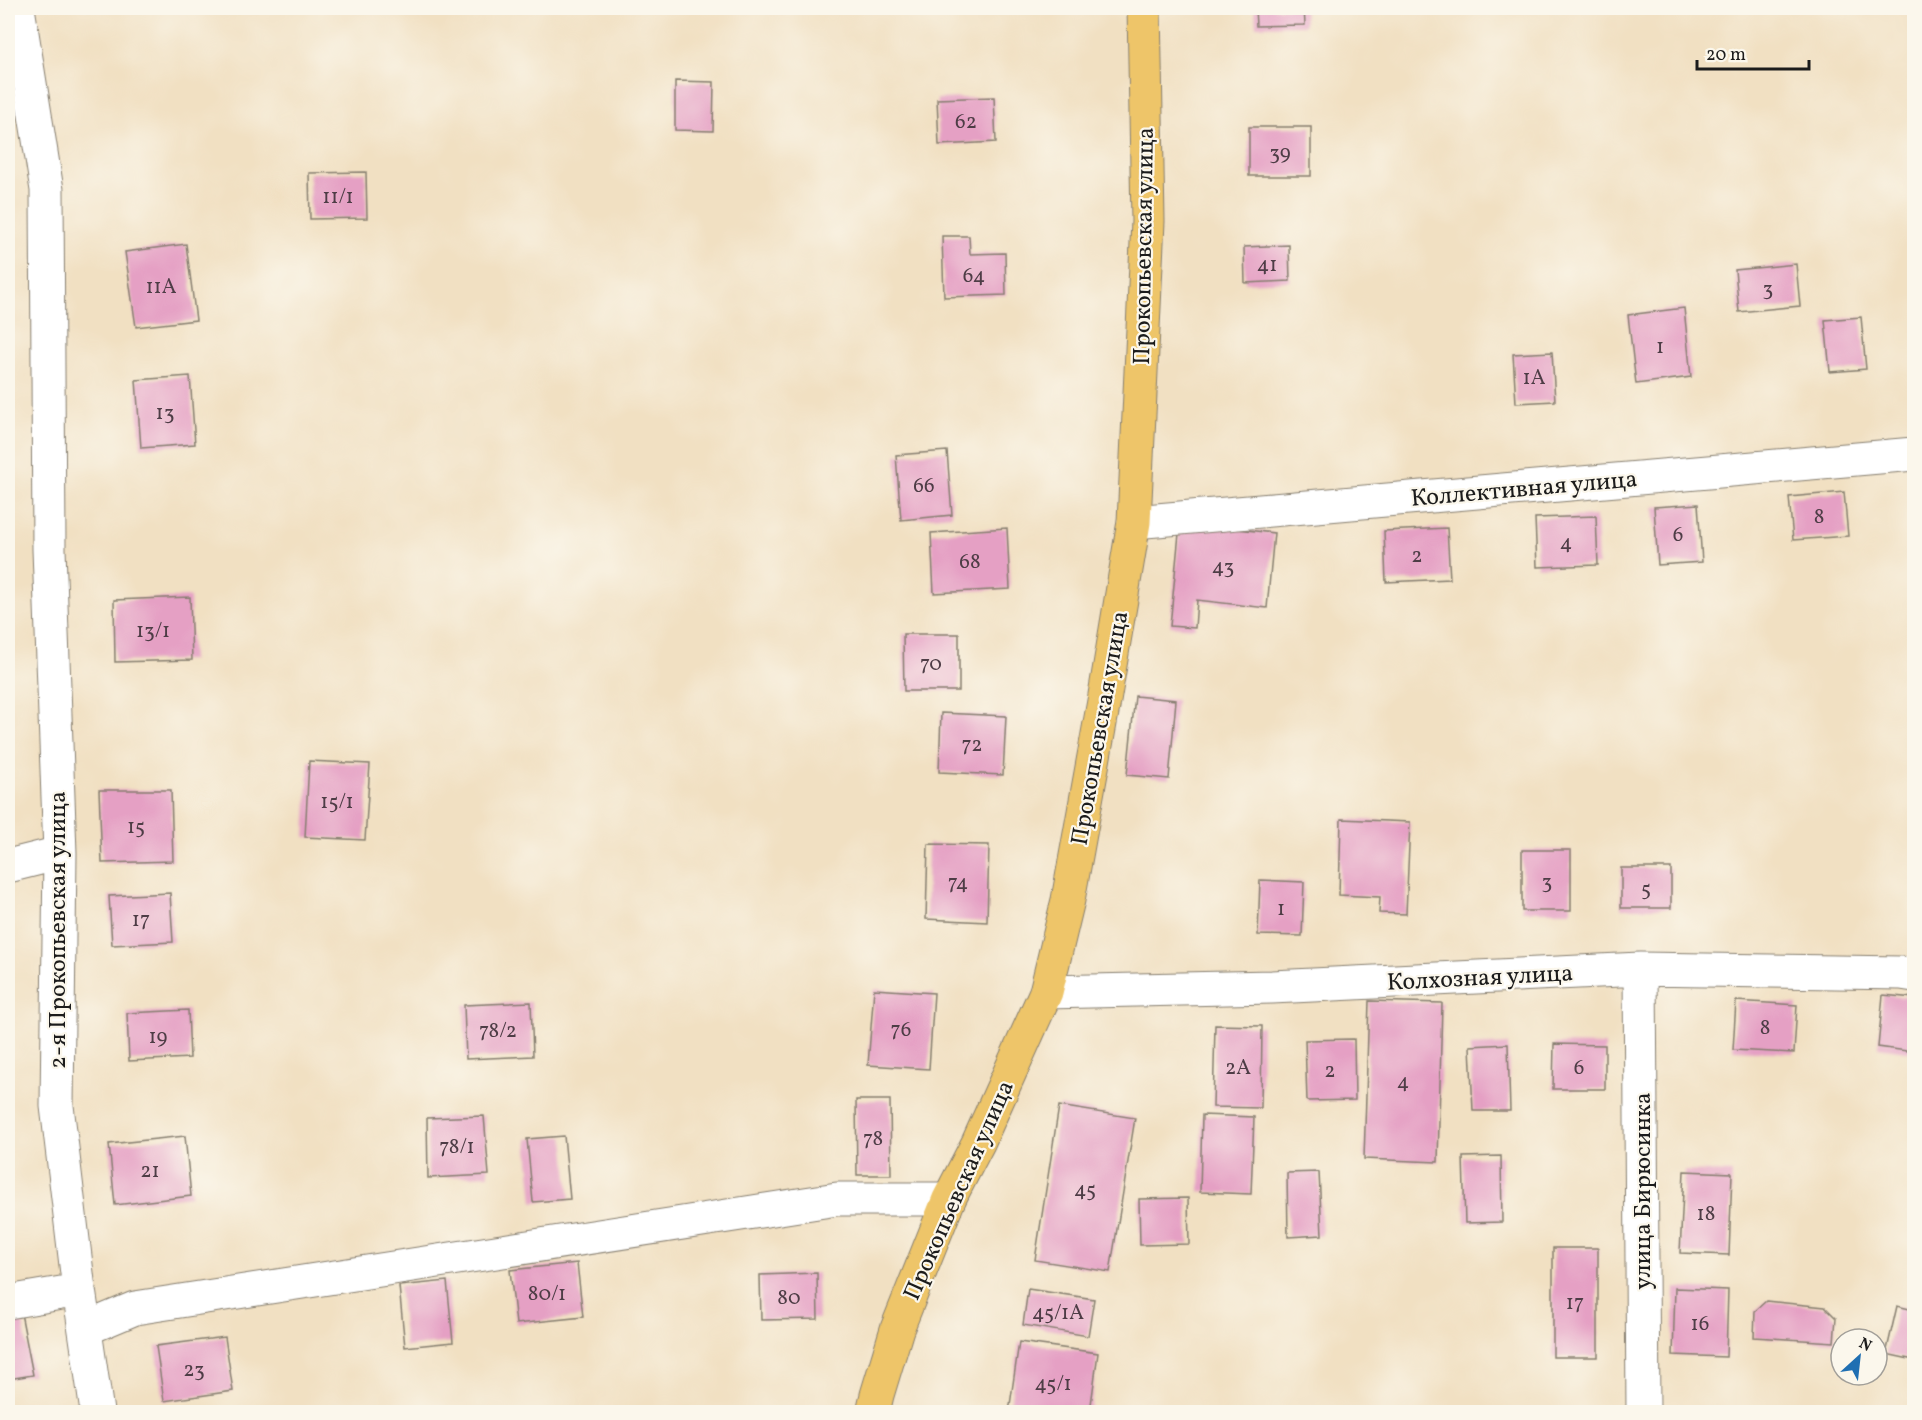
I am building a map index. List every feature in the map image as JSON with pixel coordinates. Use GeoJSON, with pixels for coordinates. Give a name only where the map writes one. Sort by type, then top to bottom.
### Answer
{"type":"FeatureCollection","features":[{"type":"Feature","properties":{"kind":"main road","name":"Прокопьевская улица"},"geometry":{"type":"LineString","coordinates":[[873,1413],[897,1329],[949,1199],[978,1143],[1046,992],[1070,888],[1134,522],[1148,221],[1144,8]]}},
{"type":"Feature","properties":{"kind":"street","name":"2-я Прокопьевская улица"},"geometry":{"type":"LineString","coordinates":[[18,8],[47,190],[49,549],[60,853],[57,1106],[79,1290],[97,1413]]}},
{"type":"Feature","properties":{"kind":"street","name":"Коллективная улица"},"geometry":{"type":"LineString","coordinates":[[1134,522],[1914,454]]}},
{"type":"Feature","properties":{"kind":"street"},"geometry":{"type":"LineString","coordinates":[[8,866],[60,853]]}},
{"type":"Feature","properties":{"kind":"street","name":"Колхозная улица"},"geometry":{"type":"LineString","coordinates":[[1046,992],[1272,987],[1640,969],[1914,975]]}},
{"type":"Feature","properties":{"kind":"street","name":"улица Бирюсинка"},"geometry":{"type":"LineString","coordinates":[[1640,969],[1643,1413]]}},
{"type":"Feature","properties":{"kind":"street"},"geometry":{"type":"LineString","coordinates":[[85,1329],[135,1308],[837,1199],[949,1199]]}},
{"type":"Feature","properties":{"kind":"street"},"geometry":{"type":"LineString","coordinates":[[8,1302],[79,1290]]}},
{"type":"Feature","properties":{"kind":"building"},"geometry":{"type":"Polygon","coordinates":[[[1255,8],[1304,8],[1305,25],[1256,26],[1255,8]]]}},
{"type":"Feature","properties":{"kind":"building"},"geometry":{"type":"Polygon","coordinates":[[[675,81],[714,82],[713,131],[675,130],[675,81]]]}},
{"type":"Feature","properties":{"kind":"building"},"geometry":{"type":"Polygon","coordinates":[[[994,97],[996,142],[939,145],[937,99],[994,97]]]}},
{"type":"Feature","properties":{"kind":"building"},"geometry":{"type":"Polygon","coordinates":[[[1249,127],[1311,127],[1311,176],[1249,176],[1249,127]]]}},
{"type":"Feature","properties":{"kind":"building"},"geometry":{"type":"Polygon","coordinates":[[[366,172],[367,218],[310,219],[309,173],[366,172]]]}},
{"type":"Feature","properties":{"kind":"building"},"geometry":{"type":"Polygon","coordinates":[[[942,236],[969,236],[970,254],[1005,253],[1006,295],[944,297],[942,236]]]}},
{"type":"Feature","properties":{"kind":"building"},"geometry":{"type":"Polygon","coordinates":[[[186,244],[196,320],[136,327],[125,252],[186,244]]]}},
{"type":"Feature","properties":{"kind":"building"},"geometry":{"type":"Polygon","coordinates":[[[1289,245],[1290,281],[1245,283],[1244,247],[1289,245]]]}},
{"type":"Feature","properties":{"kind":"building"},"geometry":{"type":"Polygon","coordinates":[[[1796,264],[1800,306],[1739,312],[1735,270],[1796,264]]]}},
{"type":"Feature","properties":{"kind":"building"},"geometry":{"type":"Polygon","coordinates":[[[1684,308],[1691,377],[1636,384],[1628,315],[1684,308]]]}},
{"type":"Feature","properties":{"kind":"building"},"geometry":{"type":"Polygon","coordinates":[[[1861,317],[1866,369],[1830,372],[1825,320],[1861,317]]]}},
{"type":"Feature","properties":{"kind":"building"},"geometry":{"type":"Polygon","coordinates":[[[1552,352],[1555,401],[1516,403],[1513,354],[1552,352]]]}},
{"type":"Feature","properties":{"kind":"building"},"geometry":{"type":"Polygon","coordinates":[[[190,376],[195,444],[141,448],[136,380],[190,376]]]}},
{"type":"Feature","properties":{"kind":"building"},"geometry":{"type":"Polygon","coordinates":[[[947,451],[952,515],[901,520],[896,455],[947,451]]]}},
{"type":"Feature","properties":{"kind":"building"},"geometry":{"type":"Polygon","coordinates":[[[1844,492],[1848,536],[1793,540],[1789,497],[1844,492]]]}},
{"type":"Feature","properties":{"kind":"building"},"geometry":{"type":"Polygon","coordinates":[[[1698,504],[1702,562],[1658,565],[1654,507],[1698,504]]]}},
{"type":"Feature","properties":{"kind":"building"},"geometry":{"type":"Polygon","coordinates":[[[1596,516],[1598,565],[1537,567],[1535,518],[1596,516]]]}},
{"type":"Feature","properties":{"kind":"building"},"geometry":{"type":"Polygon","coordinates":[[[1180,523],[1274,533],[1267,608],[1197,600],[1195,628],[1170,626],[1180,523]]]}},
{"type":"Feature","properties":{"kind":"building"},"geometry":{"type":"Polygon","coordinates":[[[1007,528],[1010,589],[934,593],[931,533],[1007,528]]]}},
{"type":"Feature","properties":{"kind":"building"},"geometry":{"type":"Polygon","coordinates":[[[1447,528],[1450,579],[1386,582],[1384,531],[1447,528]]]}},
{"type":"Feature","properties":{"kind":"building"},"geometry":{"type":"Polygon","coordinates":[[[190,597],[192,660],[115,662],[114,600],[190,597]]]}},
{"type":"Feature","properties":{"kind":"building"},"geometry":{"type":"Polygon","coordinates":[[[903,634],[959,634],[959,691],[904,691],[903,634]]]}},
{"type":"Feature","properties":{"kind":"building"},"geometry":{"type":"Polygon","coordinates":[[[1135,696],[1176,700],[1169,779],[1127,775],[1135,696]]]}},
{"type":"Feature","properties":{"kind":"building"},"geometry":{"type":"Polygon","coordinates":[[[941,713],[1006,716],[1003,775],[939,772],[941,713]]]}},
{"type":"Feature","properties":{"kind":"building"},"geometry":{"type":"Polygon","coordinates":[[[309,761],[370,764],[365,840],[305,837],[309,761]]]}},
{"type":"Feature","properties":{"kind":"building"},"geometry":{"type":"Polygon","coordinates":[[[99,790],[171,790],[173,861],[102,863],[99,790]]]}},
{"type":"Feature","properties":{"kind":"building"},"geometry":{"type":"Polygon","coordinates":[[[1341,819],[1410,822],[1406,914],[1379,913],[1380,897],[1339,895],[1341,819]]]}},
{"type":"Feature","properties":{"kind":"building"},"geometry":{"type":"Polygon","coordinates":[[[928,844],[989,845],[987,922],[926,919],[928,844]]]}},
{"type":"Feature","properties":{"kind":"building"},"geometry":{"type":"Polygon","coordinates":[[[1522,850],[1571,850],[1571,911],[1522,911],[1522,850]]]}},
{"type":"Feature","properties":{"kind":"building"},"geometry":{"type":"Polygon","coordinates":[[[1621,868],[1671,868],[1671,908],[1621,908],[1621,868]]]}},
{"type":"Feature","properties":{"kind":"building"},"geometry":{"type":"Polygon","coordinates":[[[1260,880],[1304,882],[1302,936],[1258,935],[1260,880]]]}},
{"type":"Feature","properties":{"kind":"building"},"geometry":{"type":"Polygon","coordinates":[[[170,893],[173,942],[112,945],[109,896],[170,893]]]}},
{"type":"Feature","properties":{"kind":"building"},"geometry":{"type":"Polygon","coordinates":[[[874,989],[934,993],[929,1069],[868,1065],[874,989]]]}},
{"type":"Feature","properties":{"kind":"building"},"geometry":{"type":"Polygon","coordinates":[[[1883,995],[1914,998],[1914,1052],[1878,1047],[1883,995]]]}},
{"type":"Feature","properties":{"kind":"building"},"geometry":{"type":"Polygon","coordinates":[[[1369,1001],[1442,1003],[1438,1162],[1364,1159],[1369,1001]]]}},
{"type":"Feature","properties":{"kind":"building"},"geometry":{"type":"Polygon","coordinates":[[[1736,1001],[1797,1005],[1794,1053],[1733,1050],[1736,1001]]]}},
{"type":"Feature","properties":{"kind":"building"},"geometry":{"type":"Polygon","coordinates":[[[531,1002],[533,1056],[466,1059],[464,1005],[531,1002]]]}},
{"type":"Feature","properties":{"kind":"building"},"geometry":{"type":"Polygon","coordinates":[[[188,1010],[190,1058],[129,1061],[127,1013],[188,1010]]]}},
{"type":"Feature","properties":{"kind":"building"},"geometry":{"type":"Polygon","coordinates":[[[1215,1025],[1262,1026],[1261,1108],[1213,1107],[1215,1025]]]}},
{"type":"Feature","properties":{"kind":"building"},"geometry":{"type":"Polygon","coordinates":[[[1354,1039],[1355,1100],[1307,1101],[1305,1040],[1354,1039]]]}},
{"type":"Feature","properties":{"kind":"building"},"geometry":{"type":"Polygon","coordinates":[[[1508,1044],[1510,1111],[1473,1111],[1470,1046],[1508,1044]]]}},
{"type":"Feature","properties":{"kind":"building"},"geometry":{"type":"Polygon","coordinates":[[[1554,1044],[1605,1045],[1605,1089],[1553,1089],[1554,1044]]]}},
{"type":"Feature","properties":{"kind":"building"},"geometry":{"type":"Polygon","coordinates":[[[856,1100],[890,1100],[891,1175],[857,1175],[856,1100]]]}},
{"type":"Feature","properties":{"kind":"building"},"geometry":{"type":"Polygon","coordinates":[[[1059,1106],[1135,1118],[1110,1272],[1035,1260],[1059,1106]]]}},
{"type":"Feature","properties":{"kind":"building"},"geometry":{"type":"Polygon","coordinates":[[[1202,1115],[1254,1117],[1251,1194],[1200,1192],[1202,1115]]]}},
{"type":"Feature","properties":{"kind":"building"},"geometry":{"type":"Polygon","coordinates":[[[484,1116],[489,1175],[428,1178],[427,1118],[484,1116]]]}},
{"type":"Feature","properties":{"kind":"building"},"geometry":{"type":"Polygon","coordinates":[[[185,1136],[191,1196],[115,1205],[109,1144],[185,1136]]]}},
{"type":"Feature","properties":{"kind":"building"},"geometry":{"type":"Polygon","coordinates":[[[564,1136],[570,1199],[533,1202],[527,1139],[564,1136]]]}},
{"type":"Feature","properties":{"kind":"building"},"geometry":{"type":"Polygon","coordinates":[[[1501,1156],[1502,1222],[1465,1223],[1463,1157],[1501,1156]]]}},
{"type":"Feature","properties":{"kind":"building"},"geometry":{"type":"Polygon","coordinates":[[[1684,1171],[1732,1173],[1729,1255],[1680,1253],[1684,1171]]]}},
{"type":"Feature","properties":{"kind":"building"},"geometry":{"type":"Polygon","coordinates":[[[1319,1172],[1322,1235],[1288,1237],[1287,1173],[1319,1172]]]}},
{"type":"Feature","properties":{"kind":"building"},"geometry":{"type":"Polygon","coordinates":[[[1188,1198],[1189,1244],[1140,1245],[1139,1199],[1188,1198]]]}},
{"type":"Feature","properties":{"kind":"building"},"geometry":{"type":"Polygon","coordinates":[[[1553,1248],[1598,1248],[1598,1357],[1553,1357],[1553,1248]]]}},
{"type":"Feature","properties":{"kind":"building"},"geometry":{"type":"Polygon","coordinates":[[[577,1263],[583,1317],[516,1324],[510,1270],[577,1263]]]}},
{"type":"Feature","properties":{"kind":"building"},"geometry":{"type":"Polygon","coordinates":[[[817,1273],[818,1319],[761,1320],[760,1275],[817,1273]]]}},
{"type":"Feature","properties":{"kind":"building"},"geometry":{"type":"Polygon","coordinates":[[[447,1281],[453,1342],[405,1347],[399,1286],[447,1281]]]}},
{"type":"Feature","properties":{"kind":"building"},"geometry":{"type":"Polygon","coordinates":[[[1675,1288],[1728,1290],[1726,1357],[1673,1355],[1675,1288]]]}},
{"type":"Feature","properties":{"kind":"building"},"geometry":{"type":"Polygon","coordinates":[[[1028,1289],[1094,1299],[1088,1336],[1023,1325],[1028,1289]]]}},
{"type":"Feature","properties":{"kind":"building"},"geometry":{"type":"Polygon","coordinates":[[[1766,1301],[1825,1307],[1836,1318],[1835,1327],[1829,1327],[1829,1342],[1754,1337],[1755,1311],[1766,1301]]]}},
{"type":"Feature","properties":{"kind":"building"},"geometry":{"type":"Polygon","coordinates":[[[1897,1306],[1914,1310],[1914,1360],[1889,1355],[1889,1341],[1897,1306]]]}},
{"type":"Feature","properties":{"kind":"building"},"geometry":{"type":"Polygon","coordinates":[[[20,1308],[33,1375],[8,1379],[8,1310],[20,1308]]]}},
{"type":"Feature","properties":{"kind":"building"},"geometry":{"type":"Polygon","coordinates":[[[225,1337],[233,1391],[164,1401],[156,1346],[225,1337]]]}},
{"type":"Feature","properties":{"kind":"building"},"geometry":{"type":"Polygon","coordinates":[[[1019,1342],[1098,1353],[1090,1412],[1009,1412],[1019,1342]]]}}]}
